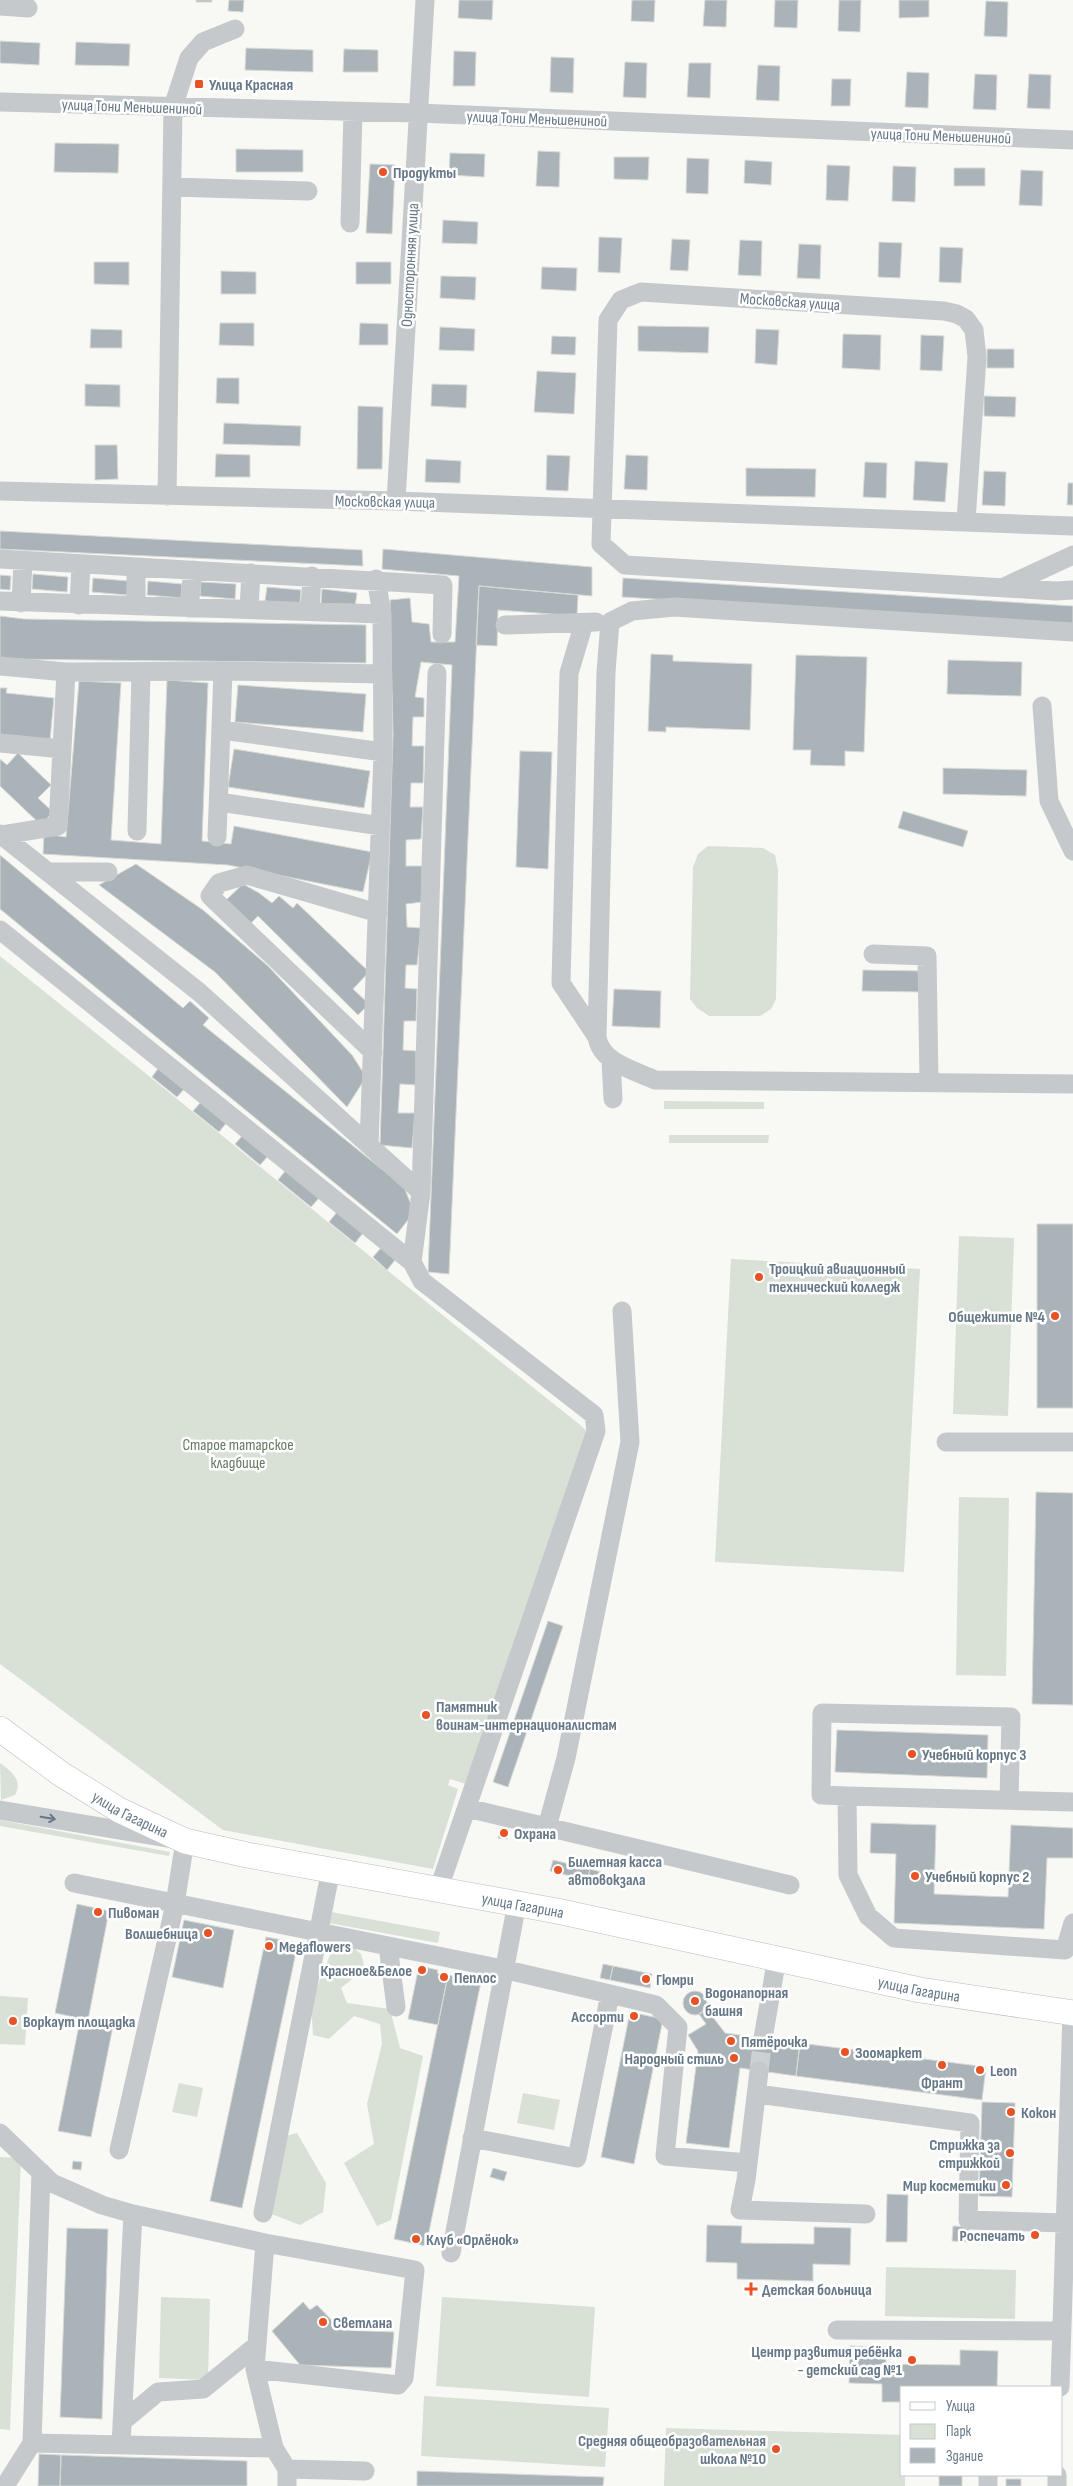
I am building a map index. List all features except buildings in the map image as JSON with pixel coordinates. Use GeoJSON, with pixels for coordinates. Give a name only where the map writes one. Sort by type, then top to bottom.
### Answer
{"type":"FeatureCollection","features":[{"type":"Feature","properties":{"kind":"main road","name":"улица Гагарина"},"geometry":{"type":"LineString","coordinates":[[0,1729],[61,1774],[119,1810],[185,1841],[247,1855],[517,1903],[920,1990],[1072,2013]]}},
{"type":"Feature","properties":{"kind":"street","name":"Односторонняя улица"},"geometry":{"type":"LineString","coordinates":[[396,501],[425,0]]}},
{"type":"Feature","properties":{"kind":"street"},"geometry":{"type":"LineString","coordinates":[[0,6],[28,8]]}},
{"type":"Feature","properties":{"kind":"street"},"geometry":{"type":"LineString","coordinates":[[167,496],[173,107],[189,58],[203,42],[235,29]]}},
{"type":"Feature","properties":{"kind":"street","name":"улица Тони Меньшениной"},"geometry":{"type":"LineString","coordinates":[[0,102],[418,113],[1073,140]]}},
{"type":"Feature","properties":{"kind":"street"},"geometry":{"type":"LineString","coordinates":[[350,223],[353,112]]}},
{"type":"Feature","properties":{"kind":"street"},"geometry":{"type":"LineString","coordinates":[[172,187],[308,191]]}},
{"type":"Feature","properties":{"kind":"street","name":"Московская улица"},"geometry":{"type":"LineString","coordinates":[[603,508],[608,320],[621,300],[641,292],[944,311],[957,314],[966,319],[974,330],[977,357],[966,521]]}},
{"type":"Feature","properties":{"kind":"street","name":"Московская улица"},"geometry":{"type":"LineString","coordinates":[[0,490],[396,501],[1073,526]]}},
{"type":"Feature","properties":{"kind":"street"},"geometry":{"type":"LineString","coordinates":[[603,508],[601,544],[625,565],[1056,591],[1073,590]]}},
{"type":"Feature","properties":{"kind":"street"},"geometry":{"type":"LineString","coordinates":[[1003,588],[1073,555]]}},
{"type":"Feature","properties":{"kind":"street"},"geometry":{"type":"LineString","coordinates":[[0,559],[376,579],[443,585],[442,634]]}},
{"type":"Feature","properties":{"kind":"street"},"geometry":{"type":"LineString","coordinates":[[21,602],[23,561]]}},
{"type":"Feature","properties":{"kind":"street"},"geometry":{"type":"LineString","coordinates":[[79,605],[81,564]]}},
{"type":"Feature","properties":{"kind":"street"},"geometry":{"type":"LineString","coordinates":[[136,567],[136,606]]}},
{"type":"Feature","properties":{"kind":"street"},"geometry":{"type":"LineString","coordinates":[[190,608],[193,570]]}},
{"type":"Feature","properties":{"kind":"street"},"geometry":{"type":"LineString","coordinates":[[250,609],[251,573]]}},
{"type":"Feature","properties":{"kind":"street"},"geometry":{"type":"LineString","coordinates":[[310,611],[312,576]]}},
{"type":"Feature","properties":{"kind":"street"},"geometry":{"type":"LineString","coordinates":[[369,1146],[383,752],[382,614],[376,579]]}},
{"type":"Feature","properties":{"kind":"street"},"geometry":{"type":"LineString","coordinates":[[0,601],[382,614]]}},
{"type":"Feature","properties":{"kind":"street"},"geometry":{"type":"LineString","coordinates":[[505,625],[610,622],[632,611],[674,607],[1073,632]]}},
{"type":"Feature","properties":{"kind":"street"},"geometry":{"type":"LineString","coordinates":[[610,622],[606,672],[597,1037],[599,1048],[611,1060],[655,1080],[1073,1084]]}},
{"type":"Feature","properties":{"kind":"street"},"geometry":{"type":"LineString","coordinates":[[584,623],[569,673],[561,983],[597,1037]]}},
{"type":"Feature","properties":{"kind":"street"},"geometry":{"type":"LineString","coordinates":[[0,666],[66,672],[223,671],[382,674]]}},
{"type":"Feature","properties":{"kind":"street"},"geometry":{"type":"LineString","coordinates":[[217,837],[223,671]]}},
{"type":"Feature","properties":{"kind":"street"},"geometry":{"type":"LineString","coordinates":[[1,834],[58,826],[66,672]]}},
{"type":"Feature","properties":{"kind":"street"},"geometry":{"type":"LineString","coordinates":[[137,831],[141,672]]}},
{"type":"Feature","properties":{"kind":"street"},"geometry":{"type":"LineString","coordinates":[[412,1262],[421,1192],[436,673]]}},
{"type":"Feature","properties":{"kind":"street"},"geometry":{"type":"LineString","coordinates":[[1042,706],[1049,801],[1073,851]]}},
{"type":"Feature","properties":{"kind":"street"},"geometry":{"type":"LineString","coordinates":[[222,730],[383,752]]}},
{"type":"Feature","properties":{"kind":"street"},"geometry":{"type":"LineString","coordinates":[[0,743],[62,749]]}},
{"type":"Feature","properties":{"kind":"street"},"geometry":{"type":"LineString","coordinates":[[219,802],[381,826]]}},
{"type":"Feature","properties":{"kind":"street"},"geometry":{"type":"LineString","coordinates":[[1,834],[199,992],[421,1192]]}},
{"type":"Feature","properties":{"kind":"street"},"geometry":{"type":"LineString","coordinates":[[48,872],[108,872]]}},
{"type":"Feature","properties":{"kind":"street"},"geometry":{"type":"LineString","coordinates":[[373,1052],[210,896],[219,883],[247,875],[378,913]]}},
{"type":"Feature","properties":{"kind":"street"},"geometry":{"type":"LineString","coordinates":[[0,930],[412,1262],[422,1281],[594,1415],[596,1431],[439,1888]]}},
{"type":"Feature","properties":{"kind":"street"},"geometry":{"type":"LineString","coordinates":[[873,954],[927,956],[929,1082]]}},
{"type":"Feature","properties":{"kind":"street"},"geometry":{"type":"LineString","coordinates":[[611,1060],[612,1099]]}},
{"type":"Feature","properties":{"kind":"street"},"geometry":{"type":"LineString","coordinates":[[547,1827],[566,1758],[630,1442],[622,1312]]}},
{"type":"Feature","properties":{"kind":"street"},"geometry":{"type":"LineString","coordinates":[[946,1442],[1073,1442]]}},
{"type":"Feature","properties":{"kind":"street"},"geometry":{"type":"LineString","coordinates":[[1010,1800],[1011,1717],[822,1713],[821,1795],[1073,1802]]}},
{"type":"Feature","properties":{"kind":"street"},"geometry":{"type":"LineString","coordinates":[[847,1796],[848,1875],[868,1916],[894,1938],[1065,1950],[1073,1923]]}},
{"type":"Feature","properties":{"kind":"street"},"geometry":{"type":"LineString","coordinates":[[467,1808],[790,1885]]}},
{"type":"Feature","properties":{"kind":"street"},"geometry":{"type":"LineString","coordinates":[[0,1810],[185,1841],[175,1904],[120,2150]]}},
{"type":"Feature","properties":{"kind":"street"},"geometry":{"type":"LineString","coordinates":[[263,2213],[330,1869]]}},
{"type":"Feature","properties":{"kind":"street"},"geometry":{"type":"LineString","coordinates":[[74,1882],[503,1969],[656,2004],[678,2027],[665,2156],[748,2163]]}},
{"type":"Feature","properties":{"kind":"street"},"geometry":{"type":"LineString","coordinates":[[451,2252],[517,1903]]}},
{"type":"Feature","properties":{"kind":"street"},"geometry":{"type":"LineString","coordinates":[[388,1946],[396,2007]]}},
{"type":"Feature","properties":{"kind":"street"},"geometry":{"type":"LineString","coordinates":[[763,2038],[777,1958]]}},
{"type":"Feature","properties":{"kind":"street"},"geometry":{"type":"LineString","coordinates":[[472,2138],[577,2158],[610,1994]]}},
{"type":"Feature","properties":{"kind":"street"},"geometry":{"type":"LineString","coordinates":[[1060,2386],[1065,2223],[1071,2126],[1072,2013]]}},
{"type":"Feature","properties":{"kind":"street"},"geometry":{"type":"LineString","coordinates":[[759,2071],[748,2163],[740,2210],[866,2214]]}},
{"type":"Feature","properties":{"kind":"street"},"geometry":{"type":"LineString","coordinates":[[757,2094],[970,2123],[968,2220],[1065,2223]]}},
{"type":"Feature","properties":{"kind":"street"},"geometry":{"type":"LineString","coordinates":[[0,2132],[52,2183],[102,2205],[133,2214],[265,2243],[415,2270],[404,2378],[398,2385],[254,2369]]}},
{"type":"Feature","properties":{"kind":"street"},"geometry":{"type":"LineString","coordinates":[[5,2486],[32,2443],[41,2172]]}},
{"type":"Feature","properties":{"kind":"street"},"geometry":{"type":"LineString","coordinates":[[121,2445],[133,2214]]}},
{"type":"Feature","properties":{"kind":"street"},"geometry":{"type":"LineString","coordinates":[[265,2243],[254,2369],[274,2448],[287,2478],[365,2471]]}},
{"type":"Feature","properties":{"kind":"street"},"geometry":{"type":"LineString","coordinates":[[837,2330],[1062,2331]]}},
{"type":"Feature","properties":{"kind":"street"},"geometry":{"type":"LineString","coordinates":[[122,2422],[158,2392],[202,2389],[256,2346]]}},
{"type":"Feature","properties":{"kind":"street"},"geometry":{"type":"LineString","coordinates":[[32,2443],[274,2448]]}},
{"type":"Feature","properties":{"kind":"green space"},"geometry":{"type":"Polygon","coordinates":[[[708,846],[763,848],[775,855],[778,870],[776,999],[771,1009],[760,1016],[709,1016],[697,1008],[690,999],[693,867],[698,854],[708,846]]]}},
{"type":"Feature","properties":{"kind":"green space","name":"Старое татарское кладбище"},"geometry":{"type":"Polygon","coordinates":[[[0,956],[590,1434],[466,1784],[450,1779],[448,1785],[458,1789],[433,1869],[223,1830],[0,1664],[0,956]]]}},
{"type":"Feature","properties":{"kind":"green space"},"geometry":{"type":"Polygon","coordinates":[[[664,1101],[764,1102],[764,1109],[664,1109],[664,1101]]]}},
{"type":"Feature","properties":{"kind":"green space"},"geometry":{"type":"Polygon","coordinates":[[[669,1135],[769,1135],[768,1143],[669,1143],[669,1135]]]}},
{"type":"Feature","properties":{"kind":"green space"},"geometry":{"type":"Polygon","coordinates":[[[959,1236],[1014,1238],[1008,1416],[953,1414],[959,1236]]]}},
{"type":"Feature","properties":{"kind":"green space"},"geometry":{"type":"Polygon","coordinates":[[[731,1259],[920,1269],[904,1572],[715,1562],[731,1259]]]}},
{"type":"Feature","properties":{"kind":"green space"},"geometry":{"type":"Polygon","coordinates":[[[959,1497],[1009,1498],[1006,1676],[956,1675],[959,1497]]]}},
{"type":"Feature","properties":{"kind":"green space"},"geometry":{"type":"Polygon","coordinates":[[[0,1763],[12,1773],[18,1785],[15,1795],[1,1800],[0,1763]]]}},
{"type":"Feature","properties":{"kind":"green space"},"geometry":{"type":"Polygon","coordinates":[[[0,1820],[170,1852],[169,1856],[0,1826],[0,1820]]]}},
{"type":"Feature","properties":{"kind":"green space"},"geometry":{"type":"Polygon","coordinates":[[[331,1912],[440,1932],[438,1943],[329,1923],[331,1912]]]}},
{"type":"Feature","properties":{"kind":"green space"},"geometry":{"type":"Polygon","coordinates":[[[348,1943],[361,1954],[365,1969],[341,1988],[347,2003],[390,2009],[400,2048],[423,2056],[391,2220],[377,2226],[344,2163],[374,2144],[367,2104],[382,2044],[380,2024],[354,2016],[329,2039],[313,2035],[311,2003],[332,1950],[348,1943]]]}},
{"type":"Feature","properties":{"kind":"green space","name":"Воркаут площадка"},"geometry":{"type":"Polygon","coordinates":[[[0,1996],[28,1998],[25,2045],[0,2044],[0,1996]]]}},
{"type":"Feature","properties":{"kind":"green space"},"geometry":{"type":"Polygon","coordinates":[[[179,2083],[203,2088],[197,2117],[172,2112],[179,2083]]]}},
{"type":"Feature","properties":{"kind":"green space"},"geometry":{"type":"Polygon","coordinates":[[[523,2093],[560,2100],[554,2130],[517,2123],[523,2093]]]}},
{"type":"Feature","properties":{"kind":"green space"},"geometry":{"type":"Polygon","coordinates":[[[297,2133],[326,2183],[323,2212],[300,2225],[269,2213],[286,2136],[297,2133]]]}},
{"type":"Feature","properties":{"kind":"green space"},"geometry":{"type":"Polygon","coordinates":[[[0,2157],[21,2158],[10,2430],[0,2429],[0,2157]]]}},
{"type":"Feature","properties":{"kind":"green space"},"geometry":{"type":"Polygon","coordinates":[[[886,2267],[1016,2270],[1015,2319],[885,2316],[886,2267]]]}},
{"type":"Feature","properties":{"kind":"green space"},"geometry":{"type":"Polygon","coordinates":[[[161,2297],[210,2299],[208,2380],[159,2378],[161,2297]]]}},
{"type":"Feature","properties":{"kind":"green space"},"geometry":{"type":"Polygon","coordinates":[[[442,2297],[595,2307],[589,2397],[436,2386],[442,2297]]]}},
{"type":"Feature","properties":{"kind":"green space"},"geometry":{"type":"Polygon","coordinates":[[[424,2396],[609,2408],[605,2467],[421,2456],[424,2396]]]}},
{"type":"Feature","properties":{"kind":"green space","name":"Средняя общеобразовательная школа №10"},"geometry":{"type":"Polygon","coordinates":[[[666,2428],[900,2435],[900,2476],[905,2476],[905,2486],[664,2486],[666,2428]]]}},
{"type":"Feature","properties":{"kind":"tunnel"},"geometry":{"type":"LineString","coordinates":[[759,2071],[763,2038]]}},
{"type":"Feature","properties":{"kind":"place","name":"Улица Красная"},"geometry":{"type":"Point","coordinates":[199,84]}},
{"type":"Feature","properties":{"kind":"place","name":"Продукты"},"geometry":{"type":"Point","coordinates":[383,172]}},
{"type":"Feature","properties":{"kind":"place","name":"Троицкий авиационный технический колледж"},"geometry":{"type":"Point","coordinates":[759,1277]}},
{"type":"Feature","properties":{"kind":"place","name":"Общежитие №4"},"geometry":{"type":"Point","coordinates":[1055,1316]}},
{"type":"Feature","properties":{"kind":"place","name":"Памятник воинам-интернационалистам"},"geometry":{"type":"Point","coordinates":[426,1715]}},
{"type":"Feature","properties":{"kind":"place","name":"Учебный корпус 3"},"geometry":{"type":"Point","coordinates":[912,1754]}},
{"type":"Feature","properties":{"kind":"place","name":"Охрана"},"geometry":{"type":"Point","coordinates":[504,1833]}},
{"type":"Feature","properties":{"kind":"place","name":"Билетная касса автовокзала"},"geometry":{"type":"Point","coordinates":[558,1870]}},
{"type":"Feature","properties":{"kind":"place","name":"Учебный корпус 2"},"geometry":{"type":"Point","coordinates":[915,1876]}},
{"type":"Feature","properties":{"kind":"place","name":"Пивоман"},"geometry":{"type":"Point","coordinates":[98,1912]}},
{"type":"Feature","properties":{"kind":"place","name":"Волшебница"},"geometry":{"type":"Point","coordinates":[208,1933]}},
{"type":"Feature","properties":{"kind":"place","name":"Megaflowers"},"geometry":{"type":"Point","coordinates":[269,1946]}},
{"type":"Feature","properties":{"kind":"place","name":"Красное&Белое"},"geometry":{"type":"Point","coordinates":[422,1970]}},
{"type":"Feature","properties":{"kind":"place","name":"Пеплос"},"geometry":{"type":"Point","coordinates":[444,1977]}},
{"type":"Feature","properties":{"kind":"place","name":"Гюмри"},"geometry":{"type":"Point","coordinates":[646,1979]}},
{"type":"Feature","properties":{"kind":"place","name":"Водонапорная башня"},"geometry":{"type":"Point","coordinates":[695,2001]}},
{"type":"Feature","properties":{"kind":"place","name":"Ассорти"},"geometry":{"type":"Point","coordinates":[634,2016]}},
{"type":"Feature","properties":{"kind":"place","name":"Воркаут площадка"},"geometry":{"type":"Point","coordinates":[13,2021]}},
{"type":"Feature","properties":{"kind":"place","name":"Пятёрочка"},"geometry":{"type":"Point","coordinates":[731,2041]}},
{"type":"Feature","properties":{"kind":"place","name":"Зоомаркет"},"geometry":{"type":"Point","coordinates":[845,2052]}},
{"type":"Feature","properties":{"kind":"place","name":"Народный стиль"},"geometry":{"type":"Point","coordinates":[734,2058]}},
{"type":"Feature","properties":{"kind":"place","name":"Франт"},"geometry":{"type":"Point","coordinates":[942,2065]}},
{"type":"Feature","properties":{"kind":"place","name":"Leon"},"geometry":{"type":"Point","coordinates":[980,2070]}},
{"type":"Feature","properties":{"kind":"place","name":"Кокон"},"geometry":{"type":"Point","coordinates":[1011,2112]}},
{"type":"Feature","properties":{"kind":"place","name":"Стрижка за стрижкой"},"geometry":{"type":"Point","coordinates":[1010,2153]}},
{"type":"Feature","properties":{"kind":"place","name":"Мир косметики"},"geometry":{"type":"Point","coordinates":[1006,2185]}},
{"type":"Feature","properties":{"kind":"place","name":"Роспечать"},"geometry":{"type":"Point","coordinates":[1035,2235]}},
{"type":"Feature","properties":{"kind":"place","name":"Клуб «Орлёнок»"},"geometry":{"type":"Point","coordinates":[416,2239]}},
{"type":"Feature","properties":{"kind":"place","name":"Детская больница"},"geometry":{"type":"Point","coordinates":[751,2289]}},
{"type":"Feature","properties":{"kind":"place","name":"Светлана"},"geometry":{"type":"Point","coordinates":[323,2322]}},
{"type":"Feature","properties":{"kind":"place","name":"Центр развития ребёнка - детский сад №1"},"geometry":{"type":"Point","coordinates":[912,2360]}},
{"type":"Feature","properties":{"kind":"place","name":"Средняя общеобразовательная школа №10"},"geometry":{"type":"Point","coordinates":[776,2449]}}]}
